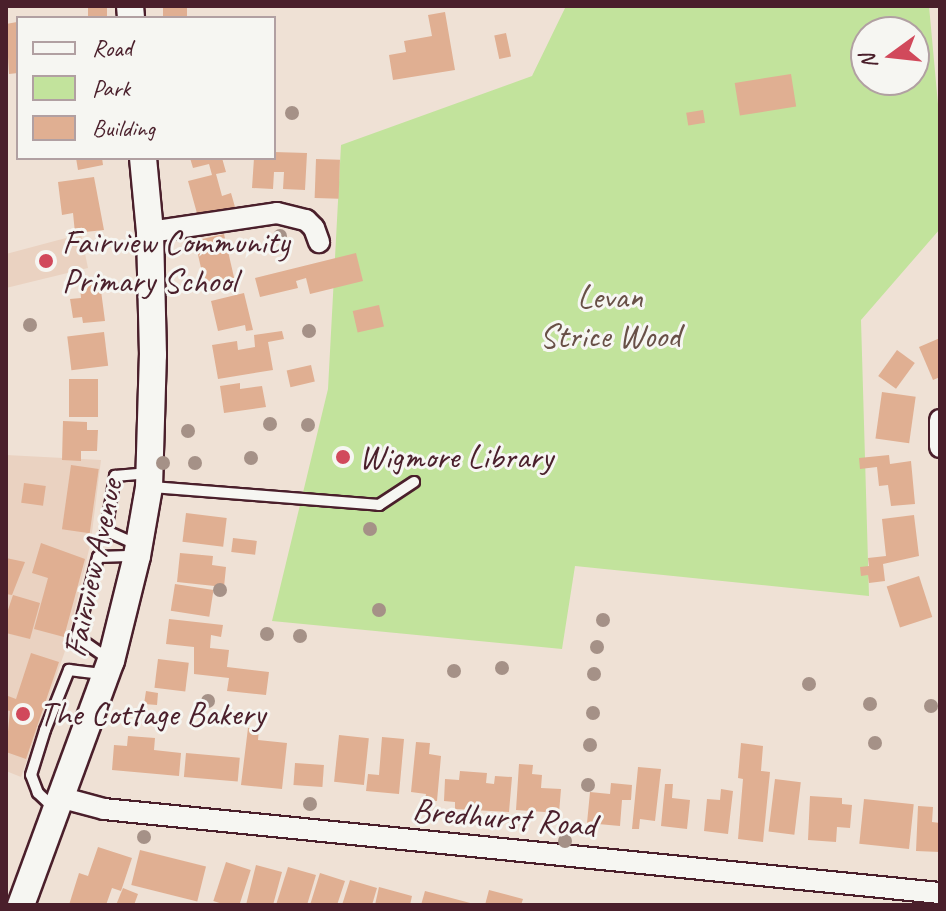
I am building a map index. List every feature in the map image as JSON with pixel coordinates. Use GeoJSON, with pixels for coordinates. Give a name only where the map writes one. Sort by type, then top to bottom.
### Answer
{"type":"FeatureCollection","features":[{"type":"Feature","properties":{"kind":"street","name":"Fairview Avenue"},"geometry":{"type":"LineString","coordinates":[[21,905],[109,668],[138,551],[150,480],[150,232],[143,160]]}},
{"type":"Feature","properties":{"kind":"street"},"geometry":{"type":"LineString","coordinates":[[150,232],[277,213],[306,220],[314,228],[319,242]]}},
{"type":"Feature","properties":{"kind":"street"},"geometry":{"type":"LineString","coordinates":[[940,420],[940,447]]}},
{"type":"Feature","properties":{"kind":"street","name":"Bredhurst Road"},"geometry":{"type":"LineString","coordinates":[[60,805],[940,893]]}},
{"type":"Feature","properties":{"kind":"lane"},"geometry":{"type":"LineString","coordinates":[[138,551],[106,531],[115,476],[379,505],[414,482]]}},
{"type":"Feature","properties":{"kind":"lane"},"geometry":{"type":"LineString","coordinates":[[109,668],[77,637],[98,557],[138,551]]}},
{"type":"Feature","properties":{"kind":"lane"},"geometry":{"type":"LineString","coordinates":[[60,805],[38,793],[31,775],[45,730],[69,670],[109,668]]}},
{"type":"Feature","properties":{"kind":"shaded area","name":"Fairview Community Primary School"},"geometry":{"type":"Polygon","coordinates":[[[81,234],[88,268],[6,288],[6,254],[81,234]]]}},
{"type":"Feature","properties":{"kind":"shaded area"},"geometry":{"type":"Polygon","coordinates":[[[6,455],[101,460],[91,541],[65,651],[21,777],[6,771],[6,455]]]}},
{"type":"Feature","properties":{"kind":"green space","name":"Levan Strice Wood"},"geometry":{"type":"Polygon","coordinates":[[[566,6],[929,6],[930,16],[850,16],[850,96],[930,96],[930,17],[940,126],[940,229],[861,320],[869,596],[575,566],[562,649],[272,621],[328,389],[341,145],[532,76],[566,6]]]}},
{"type":"Feature","properties":{"kind":"building"},"geometry":{"type":"Polygon","coordinates":[[[88,6],[107,6],[107,16],[88,16],[88,6]]]}},
{"type":"Feature","properties":{"kind":"building"},"geometry":{"type":"Polygon","coordinates":[[[163,6],[187,6],[187,16],[163,16],[163,6]]]}},
{"type":"Feature","properties":{"kind":"building"},"geometry":{"type":"Polygon","coordinates":[[[445,12],[455,70],[393,80],[389,55],[406,52],[404,41],[432,36],[428,15],[445,12]]]}},
{"type":"Feature","properties":{"kind":"building"},"geometry":{"type":"Polygon","coordinates":[[[16,22],[16,73],[9,74],[6,24],[16,22]]]}},
{"type":"Feature","properties":{"kind":"building"},"geometry":{"type":"Polygon","coordinates":[[[506,33],[511,56],[499,59],[494,35],[506,33]]]}},
{"type":"Feature","properties":{"kind":"building"},"geometry":{"type":"Polygon","coordinates":[[[791,74],[796,107],[740,116],[735,83],[791,74]]]}},
{"type":"Feature","properties":{"kind":"building"},"geometry":{"type":"Polygon","coordinates":[[[703,110],[705,123],[688,125],[686,113],[703,110]]]}},
{"type":"Feature","properties":{"kind":"building"},"geometry":{"type":"Polygon","coordinates":[[[276,152],[307,153],[305,190],[283,189],[284,172],[274,172],[273,189],[252,188],[254,160],[276,160],[276,152]]]}},
{"type":"Feature","properties":{"kind":"building"},"geometry":{"type":"Polygon","coordinates":[[[316,159],[340,160],[339,199],[315,198],[316,159]]]}},
{"type":"Feature","properties":{"kind":"building"},"geometry":{"type":"Polygon","coordinates":[[[76,160],[102,160],[103,165],[78,170],[76,160]]]}},
{"type":"Feature","properties":{"kind":"building"},"geometry":{"type":"Polygon","coordinates":[[[191,160],[223,160],[226,172],[216,174],[222,196],[231,193],[235,207],[198,217],[188,181],[212,175],[209,164],[193,168],[191,160]]]}},
{"type":"Feature","properties":{"kind":"building"},"geometry":{"type":"Polygon","coordinates":[[[94,177],[104,230],[75,233],[73,213],[62,215],[58,182],[94,177]]]}},
{"type":"Feature","properties":{"kind":"building"},"geometry":{"type":"Polygon","coordinates":[[[224,234],[235,280],[205,287],[195,241],[224,234]]]}},
{"type":"Feature","properties":{"kind":"building"},"geometry":{"type":"Polygon","coordinates":[[[356,253],[363,281],[310,294],[306,278],[296,281],[298,288],[260,297],[255,278],[356,253]]]}},
{"type":"Feature","properties":{"kind":"building"},"geometry":{"type":"Polygon","coordinates":[[[100,283],[105,321],[83,323],[82,317],[73,318],[70,299],[81,298],[80,285],[100,283]]]}},
{"type":"Feature","properties":{"kind":"building"},"geometry":{"type":"Polygon","coordinates":[[[244,293],[253,330],[246,331],[245,325],[218,331],[211,301],[244,293]]]}},
{"type":"Feature","properties":{"kind":"building"},"geometry":{"type":"Polygon","coordinates":[[[379,305],[384,326],[358,333],[353,311],[379,305]]]}},
{"type":"Feature","properties":{"kind":"building"},"geometry":{"type":"Polygon","coordinates":[[[282,331],[284,339],[268,342],[273,370],[218,379],[212,345],[237,341],[238,350],[255,347],[254,335],[282,331]]]}},
{"type":"Feature","properties":{"kind":"building"},"geometry":{"type":"Polygon","coordinates":[[[104,332],[108,366],[71,370],[67,337],[104,332]]]}},
{"type":"Feature","properties":{"kind":"building"},"geometry":{"type":"Polygon","coordinates":[[[940,338],[940,377],[933,380],[919,347],[940,338]]]}},
{"type":"Feature","properties":{"kind":"building"},"geometry":{"type":"Polygon","coordinates":[[[897,350],[915,363],[896,389],[878,376],[897,350]]]}},
{"type":"Feature","properties":{"kind":"building"},"geometry":{"type":"Polygon","coordinates":[[[311,365],[315,382],[290,387],[287,371],[311,365]]]}},
{"type":"Feature","properties":{"kind":"building"},"geometry":{"type":"Polygon","coordinates":[[[69,379],[98,379],[98,417],[69,417],[69,379]]]}},
{"type":"Feature","properties":{"kind":"building"},"geometry":{"type":"Polygon","coordinates":[[[240,383],[240,389],[262,386],[266,407],[224,413],[220,386],[240,383]]]}},
{"type":"Feature","properties":{"kind":"building"},"geometry":{"type":"Polygon","coordinates":[[[882,392],[916,397],[909,443],[875,439],[882,392]]]}},
{"type":"Feature","properties":{"kind":"building"},"geometry":{"type":"Polygon","coordinates":[[[63,421],[87,422],[87,430],[98,430],[97,451],[81,451],[81,461],[62,460],[63,421]]]}},
{"type":"Feature","properties":{"kind":"building"},"geometry":{"type":"Polygon","coordinates":[[[889,455],[890,464],[911,461],[915,504],[891,506],[888,485],[879,486],[877,467],[860,469],[859,458],[889,455]]]}},
{"type":"Feature","properties":{"kind":"building"},"geometry":{"type":"Polygon","coordinates":[[[71,465],[99,469],[90,533],[62,529],[71,465]]]}},
{"type":"Feature","properties":{"kind":"building"},"geometry":{"type":"Polygon","coordinates":[[[24,483],[46,486],[43,506],[21,503],[24,483]]]}},
{"type":"Feature","properties":{"kind":"building"},"geometry":{"type":"Polygon","coordinates":[[[186,513],[227,518],[223,547],[182,542],[186,513]]]}},
{"type":"Feature","properties":{"kind":"building"},"geometry":{"type":"Polygon","coordinates":[[[914,515],[919,556],[883,564],[885,581],[869,583],[868,575],[861,576],[860,567],[869,566],[868,558],[886,556],[882,519],[914,515]]]}},
{"type":"Feature","properties":{"kind":"building"},"geometry":{"type":"Polygon","coordinates":[[[233,538],[257,541],[255,555],[231,552],[233,538]]]}},
{"type":"Feature","properties":{"kind":"building"},"geometry":{"type":"Polygon","coordinates":[[[41,543],[85,559],[64,637],[34,629],[48,578],[32,573],[41,543]]]}},
{"type":"Feature","properties":{"kind":"building"},"geometry":{"type":"Polygon","coordinates":[[[180,553],[213,556],[212,565],[226,567],[224,587],[177,582],[180,553]]]}},
{"type":"Feature","properties":{"kind":"building"},"geometry":{"type":"Polygon","coordinates":[[[6,558],[25,562],[12,595],[6,594],[6,558]]]}},
{"type":"Feature","properties":{"kind":"building"},"geometry":{"type":"Polygon","coordinates":[[[919,576],[932,617],[900,627],[887,587],[919,576]]]}},
{"type":"Feature","properties":{"kind":"building"},"geometry":{"type":"Polygon","coordinates":[[[175,584],[214,590],[209,617],[171,611],[175,584]]]}},
{"type":"Feature","properties":{"kind":"building"},"geometry":{"type":"Polygon","coordinates":[[[13,595],[40,603],[30,639],[6,633],[6,616],[13,595]]]}},
{"type":"Feature","properties":{"kind":"building"},"geometry":{"type":"Polygon","coordinates":[[[169,619],[223,625],[221,637],[211,635],[210,648],[229,650],[227,667],[269,672],[266,695],[227,691],[229,678],[194,674],[194,647],[166,644],[169,619]]]}},
{"type":"Feature","properties":{"kind":"building"},"geometry":{"type":"Polygon","coordinates":[[[31,653],[59,662],[26,759],[6,752],[10,711],[6,710],[6,702],[8,696],[16,699],[31,653]]]}},
{"type":"Feature","properties":{"kind":"building"},"geometry":{"type":"Polygon","coordinates":[[[158,659],[189,663],[185,692],[154,688],[158,659]]]}},
{"type":"Feature","properties":{"kind":"building"},"geometry":{"type":"Polygon","coordinates":[[[146,691],[158,693],[157,705],[144,704],[146,691]]]}},
{"type":"Feature","properties":{"kind":"building"},"geometry":{"type":"Polygon","coordinates":[[[248,728],[259,729],[258,740],[287,743],[282,789],[241,785],[248,728]]]}},
{"type":"Feature","properties":{"kind":"building"},"geometry":{"type":"Polygon","coordinates":[[[339,735],[369,738],[364,785],[334,782],[339,735]]]}},
{"type":"Feature","properties":{"kind":"building"},"geometry":{"type":"Polygon","coordinates":[[[128,736],[155,738],[154,750],[181,753],[179,776],[112,770],[114,745],[127,746],[128,736]]]}},
{"type":"Feature","properties":{"kind":"building"},"geometry":{"type":"Polygon","coordinates":[[[382,737],[404,739],[399,794],[366,791],[368,774],[379,775],[382,737]]]}},
{"type":"Feature","properties":{"kind":"building"},"geometry":{"type":"Polygon","coordinates":[[[416,742],[430,743],[429,754],[441,756],[437,801],[425,800],[426,794],[411,792],[416,742]]]}},
{"type":"Feature","properties":{"kind":"building"},"geometry":{"type":"Polygon","coordinates":[[[741,743],[763,746],[761,771],[770,772],[763,842],[738,839],[743,779],[738,778],[741,743]]]}},
{"type":"Feature","properties":{"kind":"building"},"geometry":{"type":"Polygon","coordinates":[[[186,753],[240,758],[238,782],[184,777],[186,753]]]}},
{"type":"Feature","properties":{"kind":"building"},"geometry":{"type":"Polygon","coordinates":[[[295,763],[324,765],[322,787],[293,785],[295,763]]]}},
{"type":"Feature","properties":{"kind":"building"},"geometry":{"type":"Polygon","coordinates":[[[519,764],[533,765],[532,774],[542,775],[541,788],[561,789],[559,813],[516,810],[519,764]]]}},
{"type":"Feature","properties":{"kind":"building"},"geometry":{"type":"Polygon","coordinates":[[[638,767],[661,769],[655,821],[640,819],[639,829],[632,829],[638,767]]]}},
{"type":"Feature","properties":{"kind":"building"},"geometry":{"type":"Polygon","coordinates":[[[460,771],[487,773],[486,783],[494,784],[495,776],[512,777],[509,812],[455,809],[455,802],[444,801],[445,779],[459,780],[460,771]]]}},
{"type":"Feature","properties":{"kind":"building"},"geometry":{"type":"Polygon","coordinates":[[[775,779],[801,782],[794,835],[769,832],[775,779]]]}},
{"type":"Feature","properties":{"kind":"building"},"geometry":{"type":"Polygon","coordinates":[[[611,783],[632,785],[631,800],[622,800],[620,826],[587,823],[590,792],[610,794],[611,783]]]}},
{"type":"Feature","properties":{"kind":"building"},"geometry":{"type":"Polygon","coordinates":[[[665,784],[673,784],[672,798],[690,800],[687,829],[661,826],[665,784]]]}},
{"type":"Feature","properties":{"kind":"building"},"geometry":{"type":"Polygon","coordinates":[[[721,789],[733,791],[728,834],[704,831],[707,799],[720,800],[721,789]]]}},
{"type":"Feature","properties":{"kind":"building"},"geometry":{"type":"Polygon","coordinates":[[[810,796],[842,798],[842,804],[852,805],[850,828],[837,827],[836,842],[808,840],[810,796]]]}},
{"type":"Feature","properties":{"kind":"building"},"geometry":{"type":"Polygon","coordinates":[[[864,799],[914,804],[909,849],[859,844],[864,799]]]}},
{"type":"Feature","properties":{"kind":"building"},"geometry":{"type":"Polygon","coordinates":[[[918,806],[933,807],[932,822],[940,823],[940,852],[916,851],[918,806]]]}},
{"type":"Feature","properties":{"kind":"building"},"geometry":{"type":"Polygon","coordinates":[[[98,847],[132,858],[121,891],[112,888],[106,905],[69,905],[79,873],[88,876],[98,847]]]}},
{"type":"Feature","properties":{"kind":"building"},"geometry":{"type":"Polygon","coordinates":[[[140,850],[206,866],[197,901],[131,885],[140,850]]]}},
{"type":"Feature","properties":{"kind":"building"},"geometry":{"type":"Polygon","coordinates":[[[226,862],[251,870],[239,905],[213,901],[226,862]]]}},
{"type":"Feature","properties":{"kind":"building"},"geometry":{"type":"Polygon","coordinates":[[[256,865],[282,872],[273,905],[246,905],[256,865]]]}},
{"type":"Feature","properties":{"kind":"building"},"geometry":{"type":"Polygon","coordinates":[[[288,867],[316,875],[307,905],[276,905],[288,867]]]}},
{"type":"Feature","properties":{"kind":"building"},"geometry":{"type":"Polygon","coordinates":[[[320,873],[345,881],[337,905],[310,905],[320,873]]]}},
{"type":"Feature","properties":{"kind":"building"},"geometry":{"type":"Polygon","coordinates":[[[350,880],[377,888],[372,905],[342,905],[350,880]]]}},
{"type":"Feature","properties":{"kind":"building"},"geometry":{"type":"Polygon","coordinates":[[[379,887],[412,896],[410,905],[375,905],[379,887]]]}},
{"type":"Feature","properties":{"kind":"building"},"geometry":{"type":"Polygon","coordinates":[[[123,888],[138,894],[134,905],[116,905],[123,888]]]}},
{"type":"Feature","properties":{"kind":"building"},"geometry":{"type":"Polygon","coordinates":[[[489,890],[523,899],[521,905],[485,905],[489,890]]]}},
{"type":"Feature","properties":{"kind":"building"},"geometry":{"type":"Polygon","coordinates":[[[425,891],[474,904],[474,905],[421,905],[425,891]]]}},
{"type":"Feature","properties":{"kind":"place","name":"Fairview Community Primary School"},"geometry":{"type":"Point","coordinates":[46,261]}},
{"type":"Feature","properties":{"kind":"place","name":"Wigmore Library"},"geometry":{"type":"Point","coordinates":[343,457]}},
{"type":"Feature","properties":{"kind":"place","name":"The Cottage Bakery"},"geometry":{"type":"Point","coordinates":[23,714]}}]}
